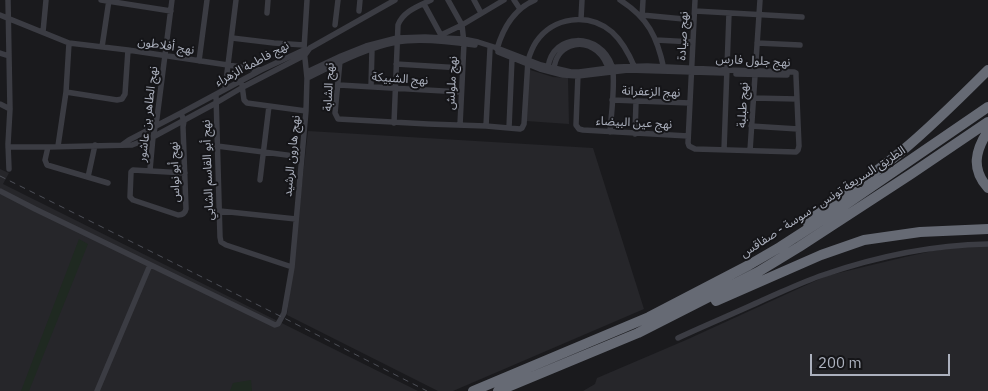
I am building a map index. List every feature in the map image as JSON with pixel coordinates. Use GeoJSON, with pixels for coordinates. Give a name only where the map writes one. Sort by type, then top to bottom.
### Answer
{"type":"FeatureCollection","features":[{"type":"Feature","properties":{"kind":"highway"},"geometry":{"type":"LineString","coordinates":[[749,265],[782,239],[849,192],[902,150],[926,130],[988,70]]}},
{"type":"Feature","properties":{"kind":"highway","name":"الطريق السريعة تونس - سوسة - صفاقس"},"geometry":{"type":"LineString","coordinates":[[473,391],[649,317],[749,265],[831,214],[988,107]]}},
{"type":"Feature","properties":{"kind":"highway","name":"الطريق السريعة تونس - سوسة - صفاقس"},"geometry":{"type":"LineString","coordinates":[[498,391],[638,333],[758,272],[807,242],[988,122]]}},
{"type":"Feature","properties":{"kind":"highway"},"geometry":{"type":"LineString","coordinates":[[988,131],[980,147],[976,163],[977,171],[988,188]]}},
{"type":"Feature","properties":{"kind":"highway"},"geometry":{"type":"LineString","coordinates":[[503,391],[648,332],[840,248],[864,240],[897,235],[988,228]]}},
{"type":"Feature","properties":{"kind":"street"},"geometry":{"type":"LineString","coordinates":[[8,0],[10,56],[9,169]]}},
{"type":"Feature","properties":{"kind":"street"},"geometry":{"type":"LineString","coordinates":[[43,32],[46,0]]}},
{"type":"Feature","properties":{"kind":"street"},"geometry":{"type":"LineString","coordinates":[[101,0],[171,11]]}},
{"type":"Feature","properties":{"kind":"street","name":"نهج الطاهر بن عاشور"},"geometry":{"type":"LineString","coordinates":[[150,170],[172,0]]}},
{"type":"Feature","properties":{"kind":"street"},"geometry":{"type":"LineString","coordinates":[[199,61],[207,0]]}},
{"type":"Feature","properties":{"kind":"street"},"geometry":{"type":"LineString","coordinates":[[225,89],[236,0]]}},
{"type":"Feature","properties":{"kind":"street"},"geometry":{"type":"LineString","coordinates":[[267,13],[268,0]]}},
{"type":"Feature","properties":{"kind":"street","name":"نهج هارون الرشيد"},"geometry":{"type":"LineString","coordinates":[[150,265],[274,325],[280,321],[284,313],[292,267],[306,111],[307,0]]}},
{"type":"Feature","properties":{"kind":"street"},"geometry":{"type":"LineString","coordinates":[[335,25],[338,0]]}},
{"type":"Feature","properties":{"kind":"street"},"geometry":{"type":"LineString","coordinates":[[359,11],[360,0]]}},
{"type":"Feature","properties":{"kind":"street"},"geometry":{"type":"LineString","coordinates":[[232,38],[306,49],[395,0]]}},
{"type":"Feature","properties":{"kind":"street"},"geometry":{"type":"LineString","coordinates":[[431,0],[404,15],[398,25],[394,123],[522,128],[524,124],[528,63],[534,44],[547,30],[568,20],[581,19],[603,26],[612,33],[627,51],[635,68]]}},
{"type":"Feature","properties":{"kind":"street"},"geometry":{"type":"LineString","coordinates":[[448,0],[462,25]]}},
{"type":"Feature","properties":{"kind":"street"},"geometry":{"type":"LineString","coordinates":[[474,0],[481,13]]}},
{"type":"Feature","properties":{"kind":"street"},"geometry":{"type":"LineString","coordinates":[[514,0],[520,9]]}},
{"type":"Feature","properties":{"kind":"street"},"geometry":{"type":"LineString","coordinates":[[486,126],[494,49],[505,28],[520,9],[533,0]]}},
{"type":"Feature","properties":{"kind":"street"},"geometry":{"type":"LineString","coordinates":[[581,19],[582,0]]}},
{"type":"Feature","properties":{"kind":"street"},"geometry":{"type":"LineString","coordinates":[[620,0],[642,16],[656,40],[664,68]]}},
{"type":"Feature","properties":{"kind":"street"},"geometry":{"type":"LineString","coordinates":[[642,16],[643,0]]}},
{"type":"Feature","properties":{"kind":"street","name":"نهج صيادة"},"geometry":{"type":"LineString","coordinates":[[695,0],[689,146],[695,149],[724,150]]}},
{"type":"Feature","properties":{"kind":"street","name":"نهج طبلبة"},"geometry":{"type":"LineString","coordinates":[[750,151],[760,0]]}},
{"type":"Feature","properties":{"kind":"street"},"geometry":{"type":"LineString","coordinates":[[102,47],[109,1]]}},
{"type":"Feature","properties":{"kind":"street"},"geometry":{"type":"LineString","coordinates":[[424,4],[442,36],[501,1]]}},
{"type":"Feature","properties":{"kind":"street"},"geometry":{"type":"LineString","coordinates":[[695,12],[802,17]]}},
{"type":"Feature","properties":{"kind":"street"},"geometry":{"type":"LineString","coordinates":[[729,13],[724,150],[796,152],[799,146],[797,99],[753,98]]}},
{"type":"Feature","properties":{"kind":"street","name":"نهج أفلاطون"},"geometry":{"type":"LineString","coordinates":[[0,15],[69,43],[261,70]]}},
{"type":"Feature","properties":{"kind":"street"},"geometry":{"type":"LineString","coordinates":[[642,16],[694,20]]}},
{"type":"Feature","properties":{"kind":"street","name":"نهج ملولش"},"geometry":{"type":"LineString","coordinates":[[460,125],[462,25]]}},
{"type":"Feature","properties":{"kind":"street","name":"نهج جلول فارس"},"geometry":{"type":"LineString","coordinates":[[307,75],[366,46],[397,40],[442,36],[494,49],[549,72],[578,74],[635,68],[664,68],[796,76],[797,99]]}},
{"type":"Feature","properties":{"kind":"street","name":"نهج جلول فارس"},"geometry":{"type":"LineString","coordinates":[[341,59],[397,40],[463,41]]}},
{"type":"Feature","properties":{"kind":"street"},"geometry":{"type":"LineString","coordinates":[[551,68],[550,58],[564,44],[577,40],[600,47],[607,56],[612,71],[610,132]]}},
{"type":"Feature","properties":{"kind":"street"},"geometry":{"type":"LineString","coordinates":[[656,40],[693,42]]}},
{"type":"Feature","properties":{"kind":"street"},"geometry":{"type":"LineString","coordinates":[[58,146],[66,92],[69,43]]}},
{"type":"Feature","properties":{"kind":"street"},"geometry":{"type":"LineString","coordinates":[[757,43],[800,45]]}},
{"type":"Feature","properties":{"kind":"street","name":"نهج فاطمة الزهراء"},"geometry":{"type":"LineString","coordinates":[[8,147],[132,145],[182,124],[216,104],[261,70],[306,49]]}},
{"type":"Feature","properties":{"kind":"street","name":"نهج فاطمة الزهراء"},"geometry":{"type":"LineString","coordinates":[[122,145],[225,89],[242,84],[306,49]]}},
{"type":"Feature","properties":{"kind":"street"},"geometry":{"type":"LineString","coordinates":[[371,87],[372,49]]}},
{"type":"Feature","properties":{"kind":"street","name":"نهج جلول فارس"},"geometry":{"type":"LineString","coordinates":[[494,49],[528,63],[578,74]]}},
{"type":"Feature","properties":{"kind":"street"},"geometry":{"type":"LineString","coordinates":[[66,92],[117,100],[122,99],[125,94],[128,50]]}},
{"type":"Feature","properties":{"kind":"street"},"geometry":{"type":"LineString","coordinates":[[0,53],[10,56]]}},
{"type":"Feature","properties":{"kind":"street"},"geometry":{"type":"LineString","coordinates":[[509,128],[512,58]]}},
{"type":"Feature","properties":{"kind":"street","name":"نهج الشابة"},"geometry":{"type":"LineString","coordinates":[[341,59],[336,117],[338,119],[394,123]]}},
{"type":"Feature","properties":{"kind":"street"},"geometry":{"type":"LineString","coordinates":[[396,64],[462,68]]}},
{"type":"Feature","properties":{"kind":"street","name":"نهج عين البيضاء"},"geometry":{"type":"LineString","coordinates":[[578,74],[576,125],[579,129],[688,136]]}},
{"type":"Feature","properties":{"kind":"street"},"geometry":{"type":"LineString","coordinates":[[242,84],[244,100],[247,103],[306,111]]}},
{"type":"Feature","properties":{"kind":"street","name":"نهج الشبيكة"},"geometry":{"type":"LineString","coordinates":[[339,85],[461,92]]}},
{"type":"Feature","properties":{"kind":"street","name":"نهج أبو القاسم الشابي"},"geometry":{"type":"LineString","coordinates":[[216,95],[220,237],[223,244],[292,267]]}},
{"type":"Feature","properties":{"kind":"street","name":"نهج الزعفرانة"},"geometry":{"type":"LineString","coordinates":[[612,100],[690,103]]}},
{"type":"Feature","properties":{"kind":"street"},"geometry":{"type":"LineString","coordinates":[[635,134],[636,102]]}},
{"type":"Feature","properties":{"kind":"street"},"geometry":{"type":"LineString","coordinates":[[0,104],[10,110]]}},
{"type":"Feature","properties":{"kind":"street"},"geometry":{"type":"LineString","coordinates":[[260,180],[269,106]]}},
{"type":"Feature","properties":{"kind":"street"},"geometry":{"type":"LineString","coordinates":[[181,113],[182,124]]}},
{"type":"Feature","properties":{"kind":"street"},"geometry":{"type":"LineString","coordinates":[[174,117],[182,124]]}},
{"type":"Feature","properties":{"kind":"street","name":"نهج أبو نواس"},"geometry":{"type":"LineString","coordinates":[[150,170],[133,170],[131,172],[130,198],[178,215],[183,214],[186,209],[182,124]]}},
{"type":"Feature","properties":{"kind":"street"},"geometry":{"type":"LineString","coordinates":[[751,126],[798,129]]}},
{"type":"Feature","properties":{"kind":"street"},"geometry":{"type":"LineString","coordinates":[[88,177],[95,145]]}},
{"type":"Feature","properties":{"kind":"street"},"geometry":{"type":"LineString","coordinates":[[217,146],[302,157]]}},
{"type":"Feature","properties":{"kind":"street"},"geometry":{"type":"LineString","coordinates":[[48,147],[45,160],[47,165],[108,183]]}},
{"type":"Feature","properties":{"kind":"street"},"geometry":{"type":"LineString","coordinates":[[150,170],[184,173]]}},
{"type":"Feature","properties":{"kind":"street"},"geometry":{"type":"LineString","coordinates":[[0,191],[150,265],[97,391]]}},
{"type":"Feature","properties":{"kind":"street"},"geometry":{"type":"LineString","coordinates":[[220,211],[296,218]]}},
{"type":"Feature","properties":{"kind":"street"},"geometry":{"type":"LineString","coordinates":[[678,338],[822,275],[905,253],[971,244],[988,244]]}},
{"type":"Feature","properties":{"kind":"shaded area"},"geometry":{"type":"Polygon","coordinates":[[[527,69],[553,77],[568,78],[569,124],[526,121],[527,69]]]}},
{"type":"Feature","properties":{"kind":"shaded area"},"geometry":{"type":"Polygon","coordinates":[[[308,131],[593,148],[644,309],[453,391],[438,391],[287,315],[308,131]]]}},
{"type":"Feature","properties":{"kind":"shaded area"},"geometry":{"type":"Polygon","coordinates":[[[0,169],[9,173],[3,184],[418,391],[0,391],[0,169]]]}},
{"type":"Feature","properties":{"kind":"shaded area"},"geometry":{"type":"Polygon","coordinates":[[[79,239],[88,244],[29,391],[21,391],[79,239]]]}},
{"type":"Feature","properties":{"kind":"shaded area"},"geometry":{"type":"Polygon","coordinates":[[[971,246],[988,246],[988,391],[583,391],[595,384],[597,378],[826,276],[932,251],[971,246]]]}},
{"type":"Feature","properties":{"kind":"shaded area"},"geometry":{"type":"Polygon","coordinates":[[[251,380],[252,391],[230,391],[233,383],[251,380]]]}},
{"type":"Feature","properties":{"kind":"railway"},"geometry":{"type":"LineString","coordinates":[[0,176],[427,391]]}}]}
